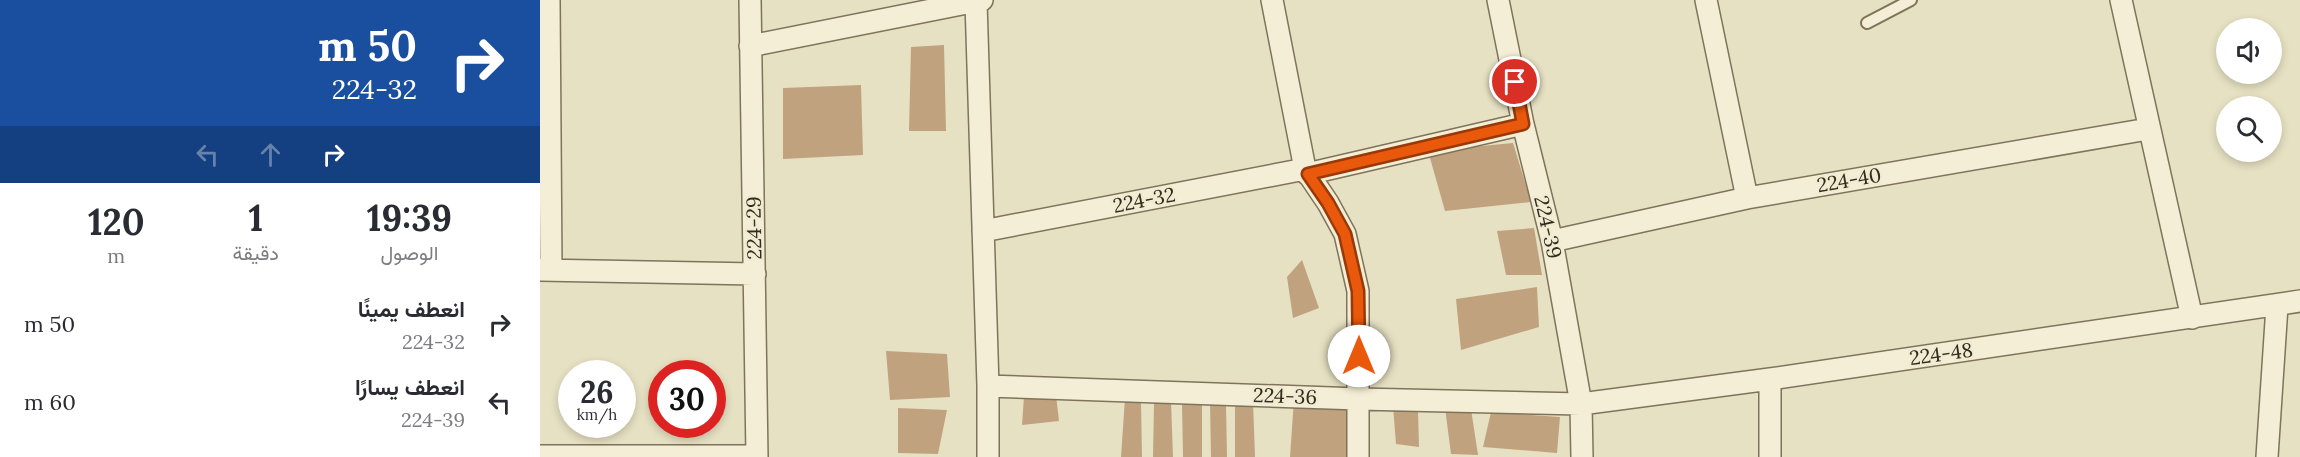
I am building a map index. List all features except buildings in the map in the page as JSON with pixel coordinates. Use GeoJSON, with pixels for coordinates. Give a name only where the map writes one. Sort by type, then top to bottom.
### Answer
{"type":"FeatureCollection","features":[{"type":"Feature","properties":{"kind":"street"},"geometry":{"type":"LineString","coordinates":[[549,0],[546,270],[755,274]]}},
{"type":"Feature","properties":{"kind":"street","name":"224-29"},"geometry":{"type":"LineString","coordinates":[[750,0],[757,457]]}},
{"type":"Feature","properties":{"kind":"street"},"geometry":{"type":"LineString","coordinates":[[1272,0],[1306,172],[1328,203],[1345,234],[1356,280],[1358,291],[1358,457]]}},
{"type":"Feature","properties":{"kind":"street","name":"224-39"},"geometry":{"type":"LineString","coordinates":[[1498,0],[1523,124],[1552,241],[1581,404],[1582,457]]}},
{"type":"Feature","properties":{"kind":"street"},"geometry":{"type":"LineString","coordinates":[[1706,0],[1747,198]]}},
{"type":"Feature","properties":{"kind":"street"},"geometry":{"type":"LineString","coordinates":[[2121,0],[2192,318]]}},
{"type":"Feature","properties":{"kind":"street"},"geometry":{"type":"LineString","coordinates":[[750,46],[979,1],[988,457]]}},
{"type":"Feature","properties":{"kind":"street","name":"224-32"},"geometry":{"type":"LineString","coordinates":[[983,231],[1306,172],[1523,124]]}},
{"type":"Feature","properties":{"kind":"street","name":"224-40"},"geometry":{"type":"LineString","coordinates":[[1552,241],[1747,198],[2148,129]]}},
{"type":"Feature","properties":{"kind":"street","name":"224-48"},"geometry":{"type":"LineString","coordinates":[[1581,404],[1770,379],[2300,301]]}},
{"type":"Feature","properties":{"kind":"street"},"geometry":{"type":"LineString","coordinates":[[2267,457],[2277,306]]}},
{"type":"Feature","properties":{"kind":"street"},"geometry":{"type":"LineString","coordinates":[[1770,379],[1770,457]]}},
{"type":"Feature","properties":{"kind":"street","name":"224-36"},"geometry":{"type":"LineString","coordinates":[[988,386],[1581,404]]}},
{"type":"Feature","properties":{"kind":"street"},"geometry":{"type":"LineString","coordinates":[[540,456],[757,457]]}},
{"type":"Feature","properties":{"kind":"lane"},"geometry":{"type":"LineString","coordinates":[[1867,23],[1911,0]]}},
{"type":"Feature","properties":{"kind":"route"},"geometry":{"type":"LineString","coordinates":[[1359,356],[1358,291],[1345,234],[1328,203],[1308,174],[1523,124],[1515,82]]}}]}
